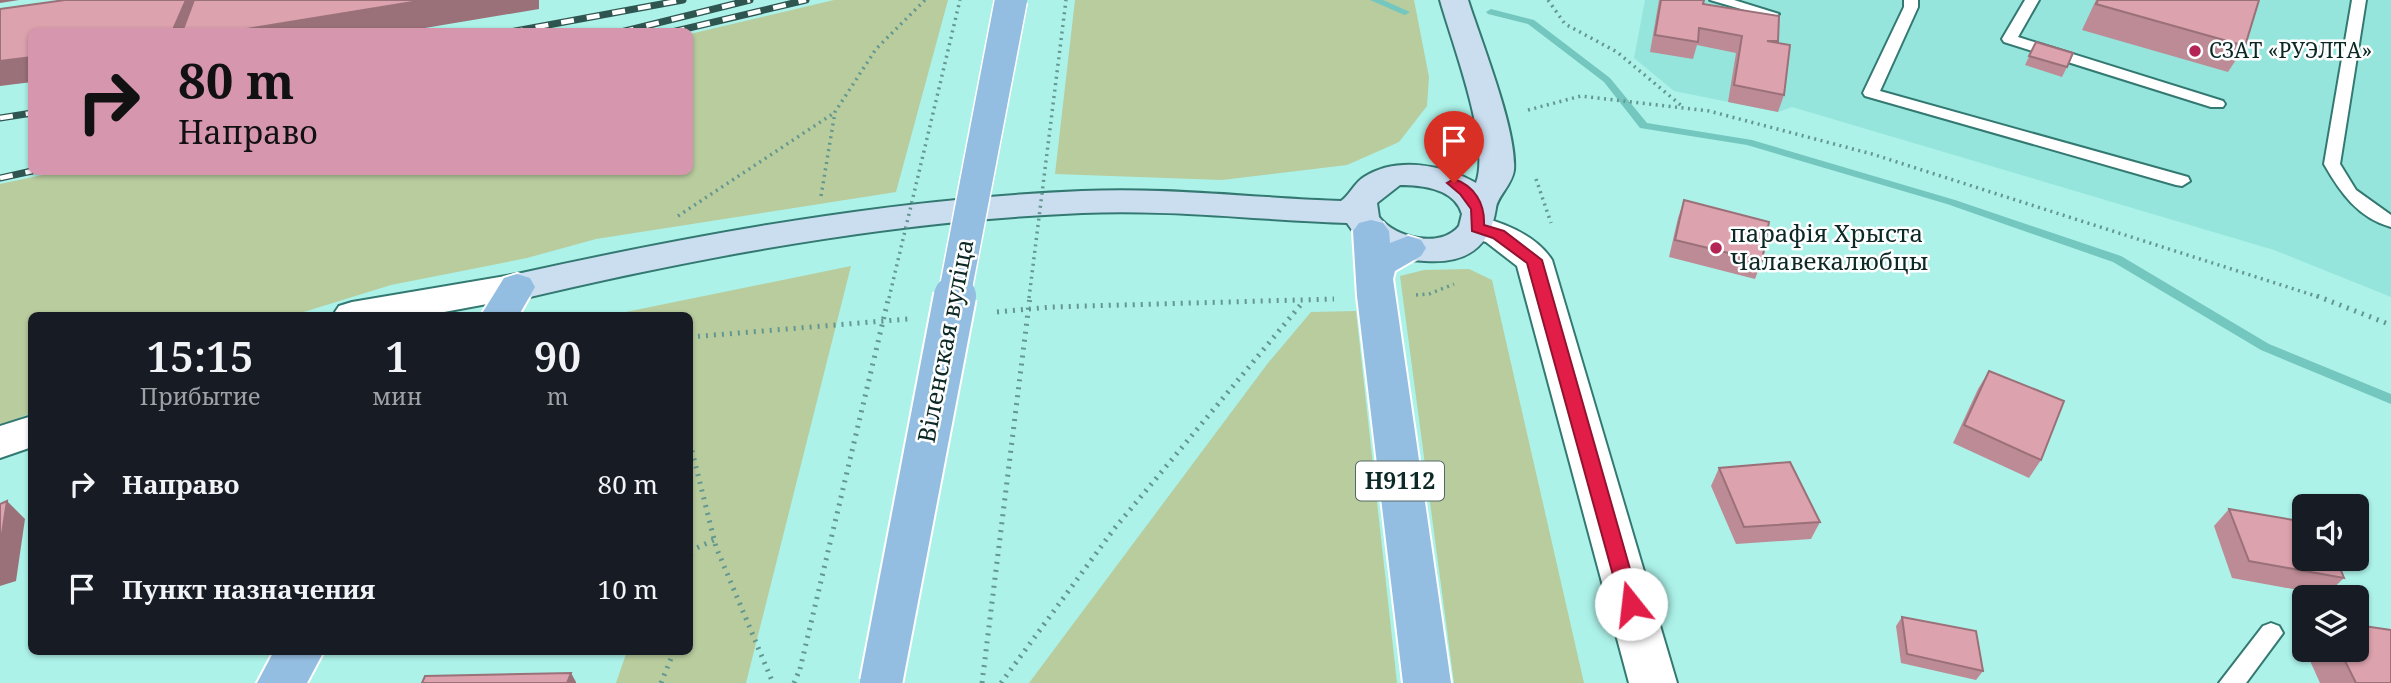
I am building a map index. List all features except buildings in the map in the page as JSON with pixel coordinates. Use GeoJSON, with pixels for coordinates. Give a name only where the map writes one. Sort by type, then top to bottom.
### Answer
{"type":"FeatureCollection","features":[{"type":"Feature","properties":{"kind":"main road","name":"Віленская вуліца"},"geometry":{"type":"LineString","coordinates":[[881,683],[1011,0]]}},
{"type":"Feature","properties":{"kind":"main road"},"geometry":{"type":"LineString","coordinates":[[509,301],[648,256],[861,220],[1084,202],[1212,203],[1325,211],[1364,218],[1388,242],[1408,248],[1448,247],[1460,243],[1477,218],[1487,196],[1496,154],[1454,0]]}},
{"type":"Feature","properties":{"kind":"main road"},"geometry":{"type":"LineString","coordinates":[[1364,218],[1363,194],[1384,178],[1427,175],[1496,154]]}},
{"type":"Feature","properties":{"kind":"main road"},"geometry":{"type":"LineString","coordinates":[[1427,175],[1441,178],[1465,191],[1477,218]]}},
{"type":"Feature","properties":{"kind":"main road","name":"Н9112"},"geometry":{"type":"LineString","coordinates":[[1364,218],[1376,287],[1427,683]]}},
{"type":"Feature","properties":{"kind":"main road"},"geometry":{"type":"LineString","coordinates":[[1376,287],[1379,265],[1408,248]]}},
{"type":"Feature","properties":{"kind":"main road"},"geometry":{"type":"LineString","coordinates":[[281,683],[298,655]]}},
{"type":"Feature","properties":{"kind":"street"},"geometry":{"type":"LineString","coordinates":[[1477,218],[1534,260],[1653,683]]}},
{"type":"Feature","properties":{"kind":"street"},"geometry":{"type":"LineString","coordinates":[[386,312],[509,301]]}},
{"type":"Feature","properties":{"kind":"street"},"geometry":{"type":"LineString","coordinates":[[0,442],[28,433]]}},
{"type":"Feature","properties":{"kind":"lane"},"geometry":{"type":"LineString","coordinates":[[1717,0],[1772,14]]}},
{"type":"Feature","properties":{"kind":"lane"},"geometry":{"type":"LineString","coordinates":[[1911,0],[1911,7],[1871,93],[2182,181]]}},
{"type":"Feature","properties":{"kind":"lane"},"geometry":{"type":"LineString","coordinates":[[2032,0],[2009,39],[2217,104]]}},
{"type":"Feature","properties":{"kind":"lane"},"geometry":{"type":"LineString","coordinates":[[2359,0],[2332,164],[2350,194],[2382,218],[2391,221]]}},
{"type":"Feature","properties":{"kind":"lane"},"geometry":{"type":"LineString","coordinates":[[2231,683],[2271,634]]}},
{"type":"Feature","properties":{"kind":"path"},"geometry":{"type":"LineString","coordinates":[[671,220],[773,156],[835,112],[876,48],[925,0]]}},
{"type":"Feature","properties":{"kind":"path"},"geometry":{"type":"LineString","coordinates":[[794,683],[800,668],[960,0]]}},
{"type":"Feature","properties":{"kind":"path"},"geometry":{"type":"LineString","coordinates":[[982,683],[1066,0]]}},
{"type":"Feature","properties":{"kind":"path"},"geometry":{"type":"LineString","coordinates":[[1548,0],[1565,24],[1617,52],[1684,108]]}},
{"type":"Feature","properties":{"kind":"path"},"geometry":{"type":"LineString","coordinates":[[1515,113],[1581,96],[1709,111],[1885,158],[2300,290],[2391,325]]}},
{"type":"Feature","properties":{"kind":"path"},"geometry":{"type":"LineString","coordinates":[[821,197],[835,112]]}},
{"type":"Feature","properties":{"kind":"path"},"geometry":{"type":"LineString","coordinates":[[996,312],[1051,307],[1304,301],[1376,287],[1429,294],[1455,284]]}},
{"type":"Feature","properties":{"kind":"path"},"geometry":{"type":"LineString","coordinates":[[1001,683],[1114,529],[1304,301]]}},
{"type":"Feature","properties":{"kind":"path"},"geometry":{"type":"LineString","coordinates":[[693,337],[912,319]]}},
{"type":"Feature","properties":{"kind":"path"},"geometry":{"type":"LineString","coordinates":[[693,455],[714,540],[773,683]]}},
{"type":"Feature","properties":{"kind":"path"},"geometry":{"type":"LineString","coordinates":[[693,550],[714,540]]}},
{"type":"Feature","properties":{"kind":"path"},"geometry":{"type":"LineString","coordinates":[[662,683],[672,655]]}},
{"type":"Feature","properties":{"kind":"shaded area"},"geometry":{"type":"Polygon","coordinates":[[[1645,0],[2391,0],[2391,297],[2274,250],[1792,107],[1778,112],[1674,91],[1634,58],[1645,0]]]}},
{"type":"Feature","properties":{"kind":"green space"},"geometry":{"type":"Polygon","coordinates":[[[834,0],[948,0],[896,192],[596,239],[527,258],[391,285],[304,312],[28,312],[28,414],[0,426],[0,184],[42,175],[693,175],[693,33],[834,0]]]}},
{"type":"Feature","properties":{"kind":"green space"},"geometry":{"type":"Polygon","coordinates":[[[1075,0],[1414,0],[1429,77],[1427,106],[1399,142],[1347,165],[1222,180],[1055,174],[1075,0]]]}},
{"type":"Feature","properties":{"kind":"green space"},"geometry":{"type":"Polygon","coordinates":[[[851,266],[746,683],[616,683],[626,655],[693,655],[693,312],[626,312],[851,266]]]}},
{"type":"Feature","properties":{"kind":"green space"},"geometry":{"type":"Polygon","coordinates":[[[1469,269],[1492,280],[1584,683],[1454,683],[1400,276],[1424,270],[1469,269]]]}},
{"type":"Feature","properties":{"kind":"green space"},"geometry":{"type":"Polygon","coordinates":[[[1356,311],[1397,683],[1029,683],[1268,363],[1311,312],[1356,311]]]}},
{"type":"Feature","properties":{"kind":"waterway"},"geometry":{"type":"LineString","coordinates":[[1375,0],[1405,12]]}},
{"type":"Feature","properties":{"kind":"waterway"},"geometry":{"type":"LineString","coordinates":[[1491,12],[1531,22],[1607,80],[1644,126],[1748,142],[1951,202],[2117,259],[2265,347],[2391,399]]}},
{"type":"Feature","properties":{"kind":"railway"},"geometry":{"type":"LineString","coordinates":[[532,28],[683,0]]}},
{"type":"Feature","properties":{"kind":"railway"},"geometry":{"type":"LineString","coordinates":[[637,28],[750,0]]}},
{"type":"Feature","properties":{"kind":"railway"},"geometry":{"type":"LineString","coordinates":[[689,28],[806,0]]}},
{"type":"Feature","properties":{"kind":"railway"},"geometry":{"type":"LineString","coordinates":[[0,118],[28,114]]}},
{"type":"Feature","properties":{"kind":"railway"},"geometry":{"type":"LineString","coordinates":[[0,178],[28,172]]}},
{"type":"Feature","properties":{"kind":"place","name":"СЗАТ «РУЭЛТА»"},"geometry":{"type":"Point","coordinates":[2195,51]}},
{"type":"Feature","properties":{"kind":"place","name":"парафія Хрыста Чалавекалюбцы"},"geometry":{"type":"Point","coordinates":[1716,248]}},
{"type":"Feature","properties":{"kind":"route"},"geometry":{"type":"LineString","coordinates":[[1454,183],[1473,199],[1478,208],[1477,228],[1499,234],[1534,260],[1631,604]]}}]}
